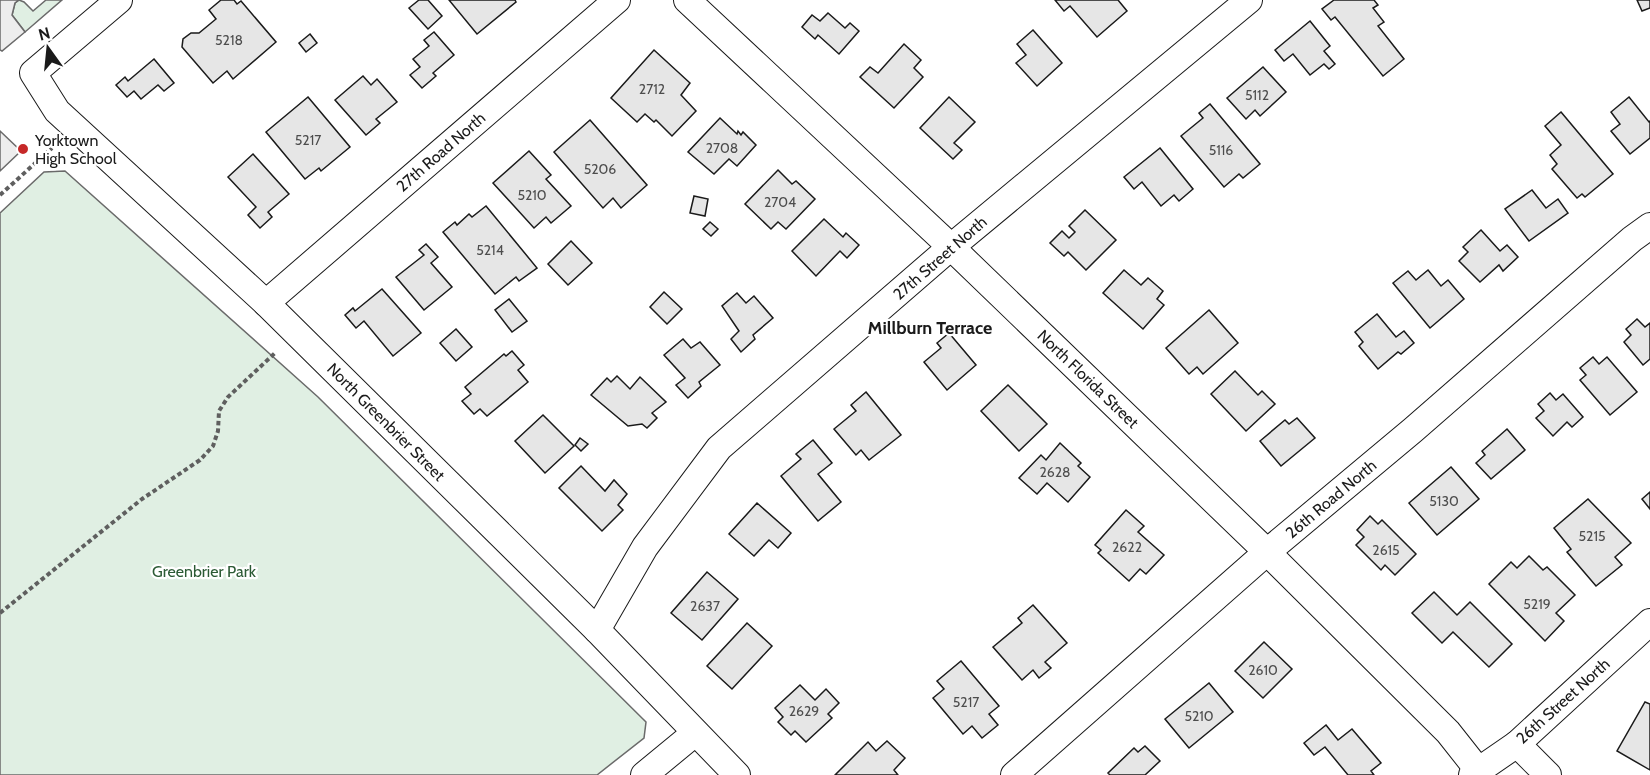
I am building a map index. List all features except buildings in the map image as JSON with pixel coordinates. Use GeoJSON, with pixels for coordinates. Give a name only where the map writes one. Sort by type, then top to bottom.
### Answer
{"type":"FeatureCollection","features":[{"type":"Feature","properties":{"kind":"street","name":"North Greenbrier Street"},"geometry":{"type":"LineString","coordinates":[[118,0],[33,73],[57,111],[266,303],[597,630],[737,775]]}},
{"type":"Feature","properties":{"kind":"street","name":"27th Road North"},"geometry":{"type":"LineString","coordinates":[[266,303],[617,0]]}},
{"type":"Feature","properties":{"kind":"street","name":"North Florida Street"},"geometry":{"type":"LineString","coordinates":[[687,0],[951,247],[1267,552],[1449,732],[1475,772]]}},
{"type":"Feature","properties":{"kind":"street","name":"27th Street North"},"geometry":{"type":"LineString","coordinates":[[597,630],[645,547],[719,448],[951,247],[1249,0]]}},
{"type":"Feature","properties":{"kind":"street","name":"26th Road North"},"geometry":{"type":"LineString","coordinates":[[1014,775],[1267,552],[1650,226]]}},
{"type":"Feature","properties":{"kind":"street","name":"26th Street North"},"geometry":{"type":"LineString","coordinates":[[1475,772],[1517,744],[1650,622]]}},
{"type":"Feature","properties":{"kind":"street"},"geometry":{"type":"LineString","coordinates":[[644,775],[695,733]]}},
{"type":"Feature","properties":{"kind":"street"},"geometry":{"type":"LineString","coordinates":[[1517,744],[1548,775]]}},
{"type":"Feature","properties":{"kind":"path"},"geometry":{"type":"LineString","coordinates":[[0,195],[52,148]]}},
{"type":"Feature","properties":{"kind":"path"},"geometry":{"type":"LineString","coordinates":[[0,613],[142,499],[200,460],[213,446],[218,431],[219,411],[228,398],[275,353]]}},
{"type":"Feature","properties":{"kind":"green space"},"geometry":{"type":"Polygon","coordinates":[[[19,0],[33,11],[46,0],[62,0],[25,32],[12,15],[15,3],[19,0]]]}},
{"type":"Feature","properties":{"kind":"green space","name":"Greenbrier Park"},"geometry":{"type":"Polygon","coordinates":[[[65,171],[318,397],[646,722],[644,738],[597,775],[0,775],[0,213],[44,172],[65,171]]]}},
{"type":"Feature","properties":{"kind":"shaded area"},"geometry":{"type":"Polygon","coordinates":[[[0,0],[19,0],[15,3],[12,15],[25,32],[2,51],[0,50],[0,0]]]}},
{"type":"Feature","properties":{"kind":"shaded area"},"geometry":{"type":"Polygon","coordinates":[[[0,131],[21,151],[0,171],[0,131]]]}},
{"type":"Feature","properties":{"kind":"place","name":"Yorktown High School"},"geometry":{"type":"Point","coordinates":[23,149]}},
{"type":"Feature","properties":{"kind":"district","name":"Millburn Terrace"},"geometry":{"type":"Point","coordinates":[930,328]}}]}
